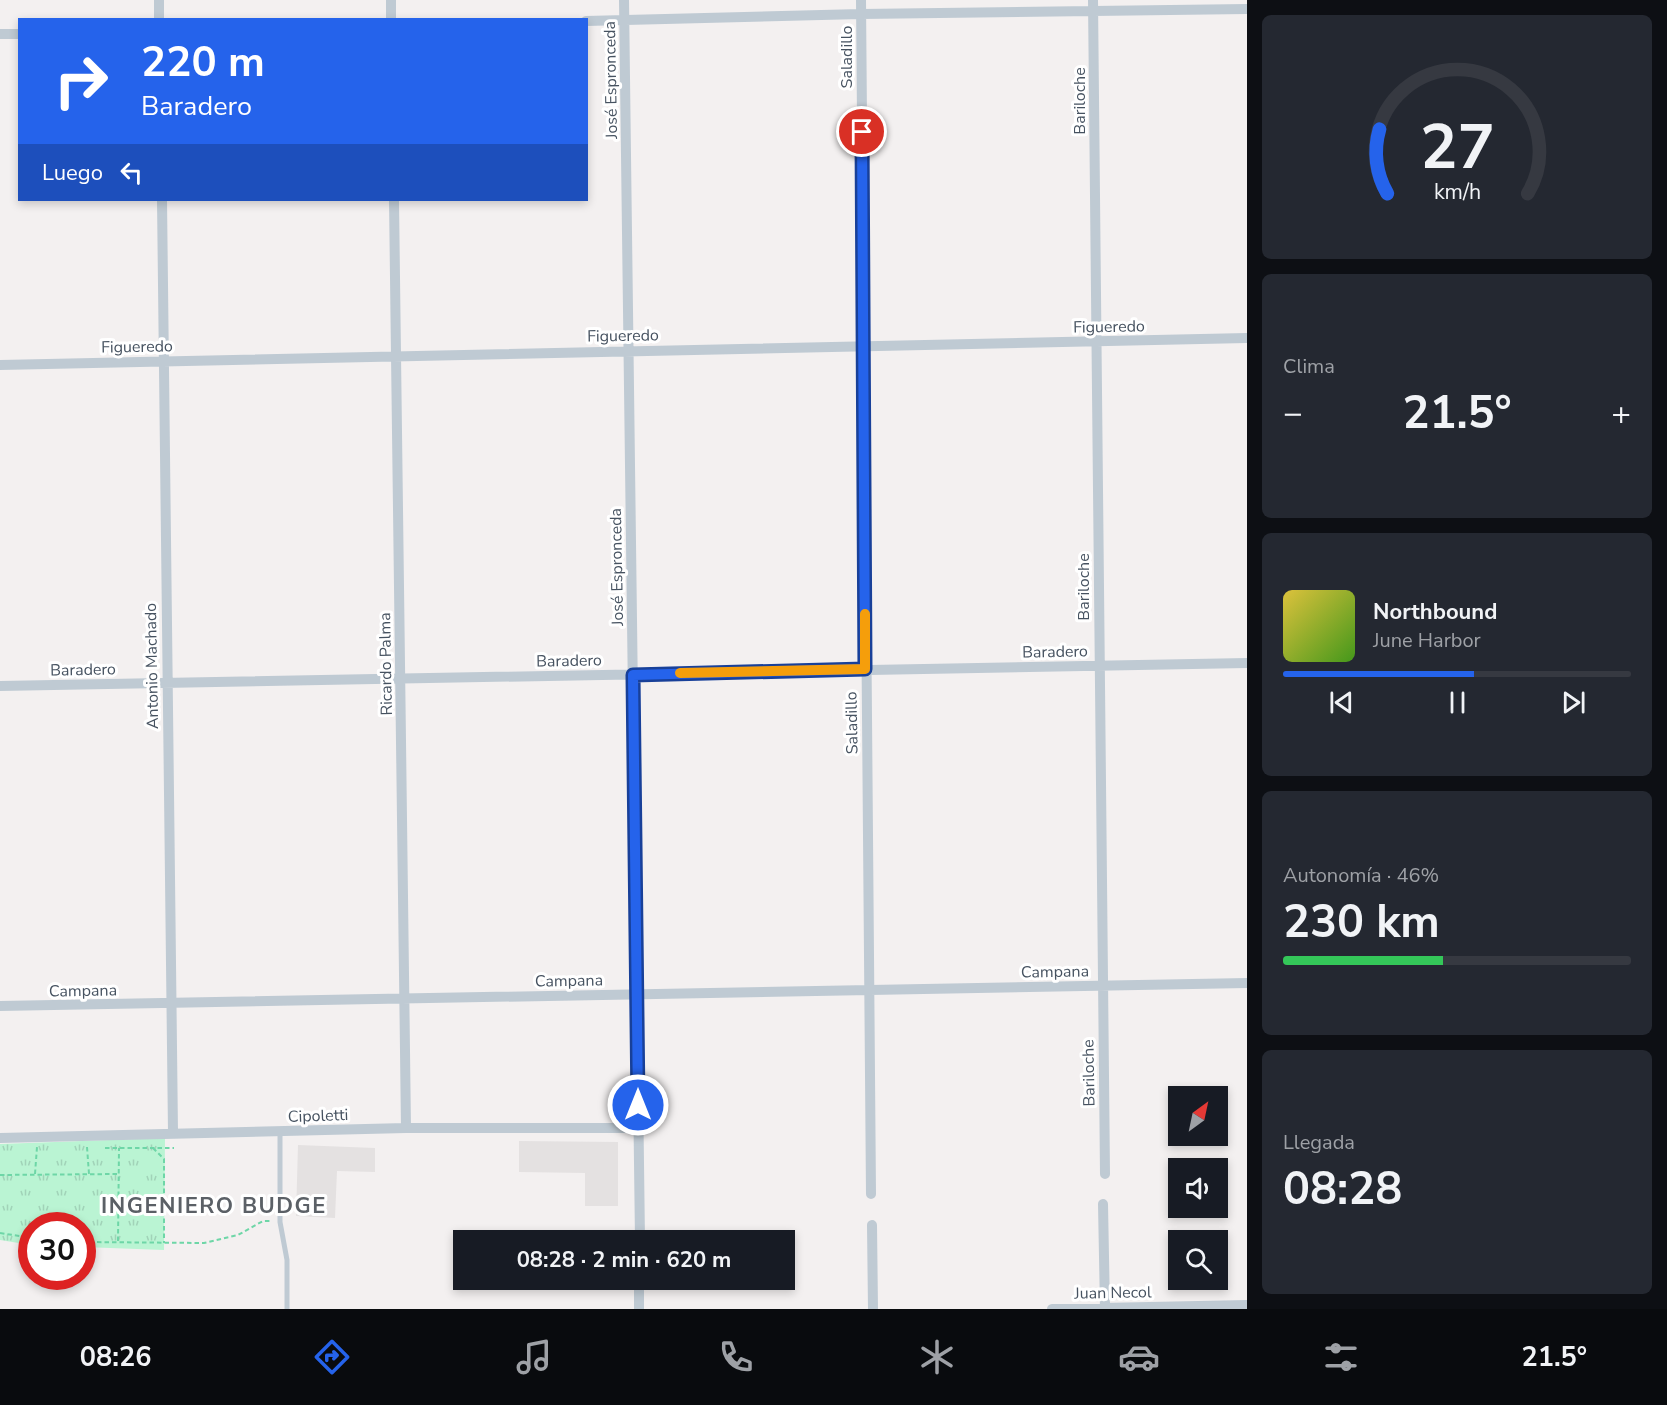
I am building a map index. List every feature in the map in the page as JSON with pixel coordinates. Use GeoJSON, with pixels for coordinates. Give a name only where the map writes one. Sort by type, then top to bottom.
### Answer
{"type":"FeatureCollection","features":[{"type":"Feature","properties":{"kind":"street"},"geometry":{"type":"LineString","coordinates":[[159,0],[159,18]]}},
{"type":"Feature","properties":{"kind":"street"},"geometry":{"type":"LineString","coordinates":[[390,0],[391,18]]}},
{"type":"Feature","properties":{"kind":"street","name":"José Espronceda"},"geometry":{"type":"LineString","coordinates":[[624,0],[640,1230]]}},
{"type":"Feature","properties":{"kind":"street","name":"Saladillo"},"geometry":{"type":"LineString","coordinates":[[861,0],[871,1194]]}},
{"type":"Feature","properties":{"kind":"street","name":"Bariloche"},"geometry":{"type":"LineString","coordinates":[[1093,0],[1105,1174]]}},
{"type":"Feature","properties":{"kind":"street"},"geometry":{"type":"LineString","coordinates":[[588,21],[861,14],[1247,9]]}},
{"type":"Feature","properties":{"kind":"street"},"geometry":{"type":"LineString","coordinates":[[0,34],[18,34]]}},
{"type":"Feature","properties":{"kind":"street","name":"Antonio Machado"},"geometry":{"type":"LineString","coordinates":[[162,201],[173,1132]]}},
{"type":"Feature","properties":{"kind":"street","name":"Ricardo Palma"},"geometry":{"type":"LineString","coordinates":[[394,201],[406,1128]]}},
{"type":"Feature","properties":{"kind":"street","name":"Figueredo"},"geometry":{"type":"LineString","coordinates":[[0,365],[863,344],[1247,338]]}},
{"type":"Feature","properties":{"kind":"street","name":"Baradero"},"geometry":{"type":"LineString","coordinates":[[0,686],[1247,663]]}},
{"type":"Feature","properties":{"kind":"street","name":"Campana"},"geometry":{"type":"LineString","coordinates":[[0,1006],[1247,983]]}},
{"type":"Feature","properties":{"kind":"street","name":"Cipoletti"},"geometry":{"type":"LineString","coordinates":[[0,1138],[119,1133],[406,1128],[638,1128]]}},
{"type":"Feature","properties":{"kind":"street"},"geometry":{"type":"LineString","coordinates":[[1103,1204],[1105,1308]]}},
{"type":"Feature","properties":{"kind":"street"},"geometry":{"type":"LineString","coordinates":[[872,1225],[873,1309]]}},
{"type":"Feature","properties":{"kind":"street"},"geometry":{"type":"LineString","coordinates":[[639,1290],[639,1309]]}},
{"type":"Feature","properties":{"kind":"street","name":"Juan Necol"},"geometry":{"type":"LineString","coordinates":[[1052,1309],[1247,1305]]}},
{"type":"Feature","properties":{"kind":"lane"},"geometry":{"type":"LineString","coordinates":[[280,1131],[280,1222],[287,1260],[286,1309]]}},
{"type":"Feature","properties":{"kind":"path"},"geometry":{"type":"LineString","coordinates":[[118,1242],[119,1133]]}},
{"type":"Feature","properties":{"kind":"path"},"geometry":{"type":"LineString","coordinates":[[86,1135],[89,1174]]}},
{"type":"Feature","properties":{"kind":"path"},"geometry":{"type":"LineString","coordinates":[[35,1174],[37,1137]]}},
{"type":"Feature","properties":{"kind":"path"},"geometry":{"type":"LineString","coordinates":[[153,1148],[164,1159],[164,1243]]}},
{"type":"Feature","properties":{"kind":"path"},"geometry":{"type":"LineString","coordinates":[[0,1174],[119,1174]]}},
{"type":"Feature","properties":{"kind":"path"},"geometry":{"type":"LineString","coordinates":[[96,1242],[204,1244],[238,1235],[263,1221],[280,1222]]}},
{"type":"Feature","properties":{"kind":"path"},"geometry":{"type":"LineString","coordinates":[[0,1233],[18,1236]]}},
{"type":"Feature","properties":{"kind":"shaded area"},"geometry":{"type":"Polygon","coordinates":[[[519,1141],[618,1142],[618,1206],[585,1206],[585,1173],[519,1172],[519,1141]]]}},
{"type":"Feature","properties":{"kind":"shaded area"},"geometry":{"type":"Polygon","coordinates":[[[298,1145],[375,1148],[375,1172],[337,1171],[335,1218],[296,1216],[298,1145]]]}},
{"type":"Feature","properties":{"kind":"green space"},"geometry":{"type":"Polygon","coordinates":[[[165,1138],[164,1250],[96,1247],[96,1212],[18,1212],[18,1243],[0,1240],[0,1144],[165,1138]]]}},
{"type":"Feature","properties":{"kind":"slow traffic"},"geometry":{"type":"LineString","coordinates":[[680,673],[865,669],[865,614]]}},
{"type":"Feature","properties":{"kind":"district","name":"INGENIERO BUDGE"},"geometry":{"type":"Point","coordinates":[214,1205]}},
{"type":"Feature","properties":{"kind":"route"},"geometry":{"type":"LineString","coordinates":[[638,1105],[633,675],[865,669],[862,132]]}}]}
